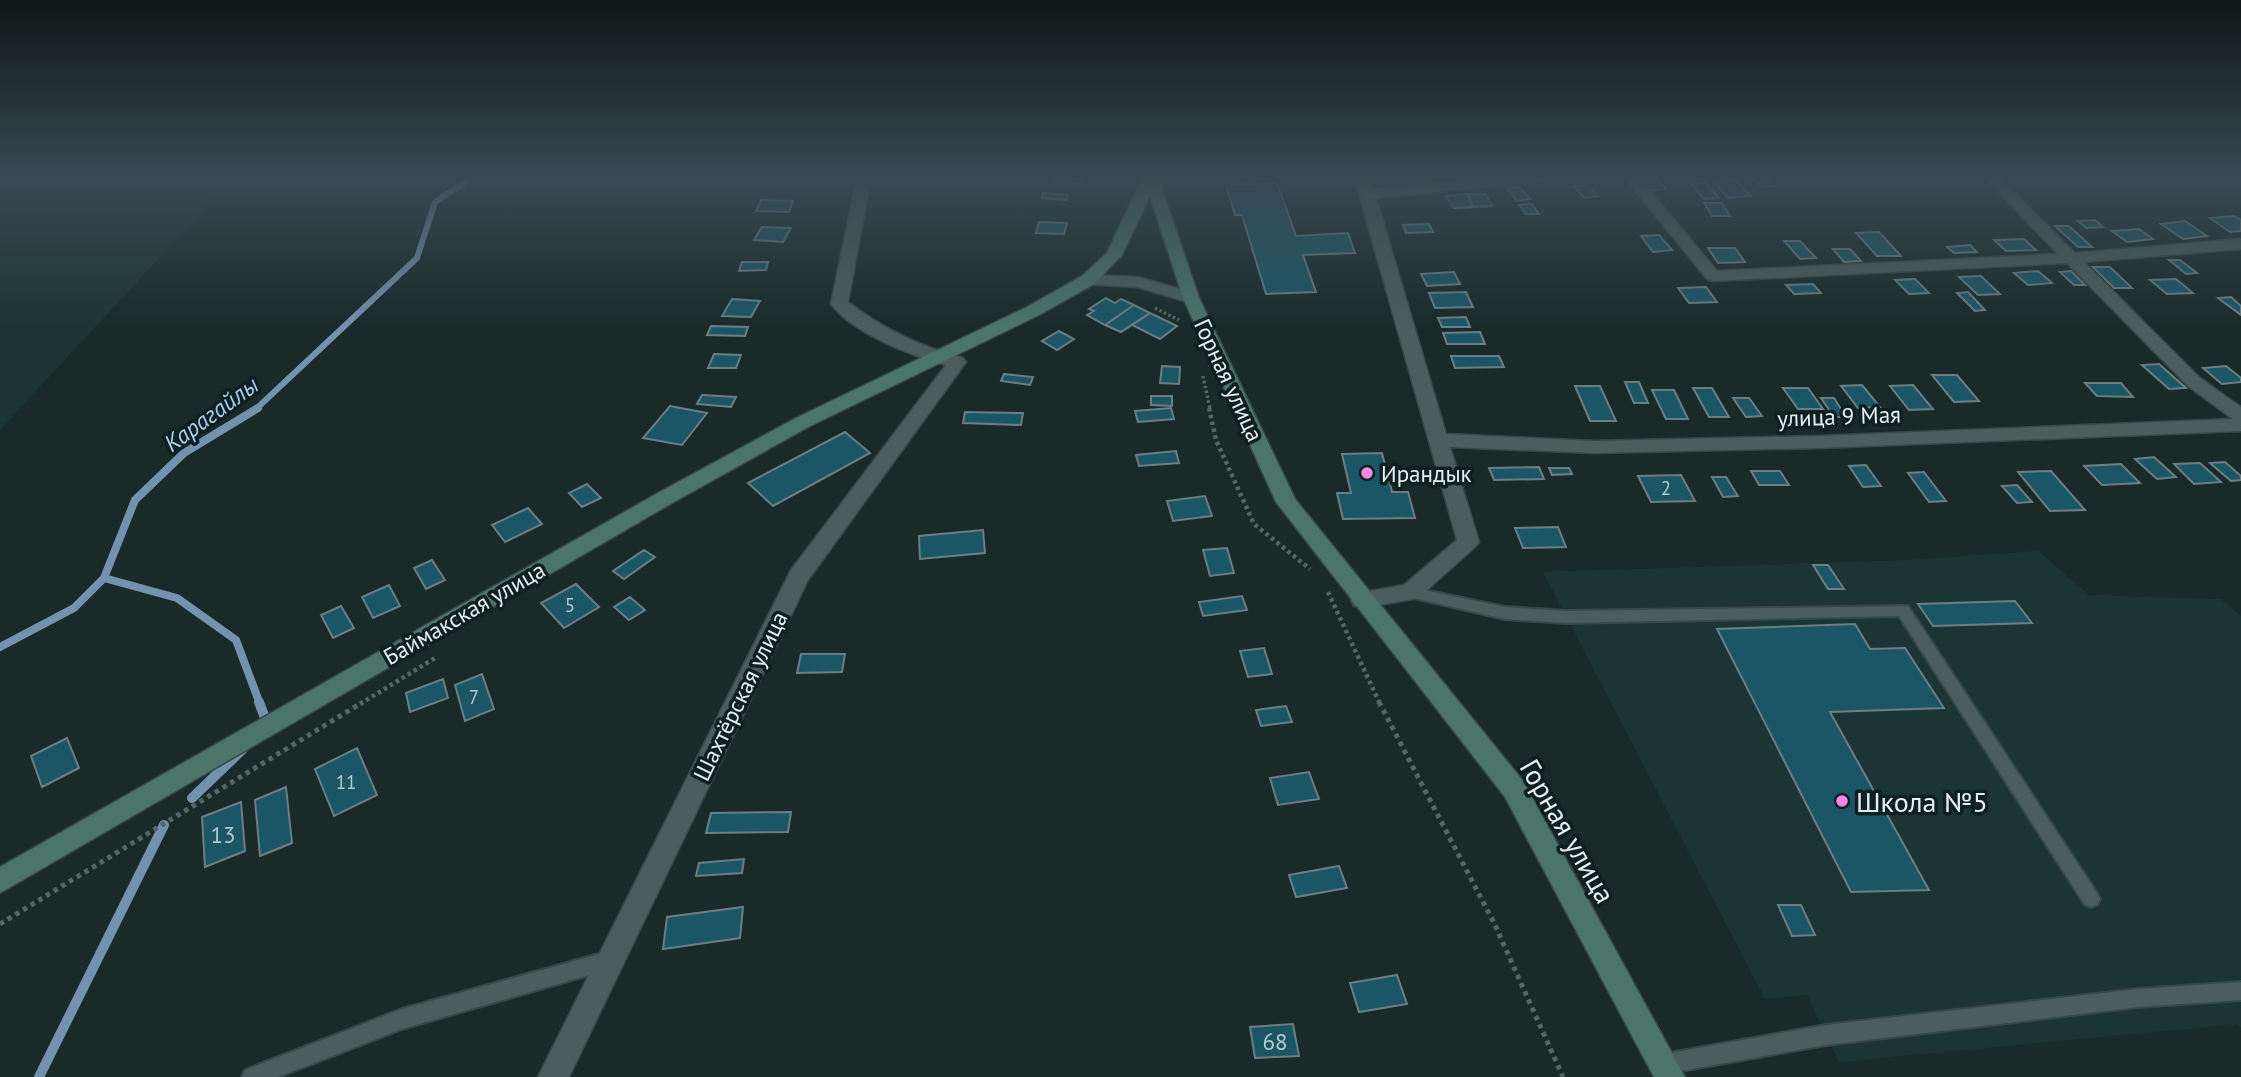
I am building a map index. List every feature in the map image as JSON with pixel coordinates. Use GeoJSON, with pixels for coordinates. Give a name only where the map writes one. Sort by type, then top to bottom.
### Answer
{"type":"FeatureCollection","features":[{"type":"Feature","properties":{"kind":"street"},"geometry":{"type":"LineString","coordinates":[[854,227],[839,304],[867,326],[933,357]]}},
{"type":"Feature","properties":{"kind":"street","name":"Баймакская улица"},"geometry":{"type":"LineString","coordinates":[[0,881],[331,689],[803,422],[1033,311],[1088,280],[1114,255],[1129,227]]}},
{"type":"Feature","properties":{"kind":"street","name":"Горная улица"},"geometry":{"type":"LineString","coordinates":[[1168,227],[1191,298],[1286,502],[1514,789],[1667,1071]]}},
{"type":"Feature","properties":{"kind":"street"},"geometry":{"type":"LineString","coordinates":[[1362,600],[1410,592],[1468,542],[1376,227]]}},
{"type":"Feature","properties":{"kind":"street"},"geometry":{"type":"LineString","coordinates":[[1673,227],[1713,276],[2071,258],[2241,244]]}},
{"type":"Feature","properties":{"kind":"street"},"geometry":{"type":"LineString","coordinates":[[2041,227],[2194,383],[2241,416]]}},
{"type":"Feature","properties":{"kind":"street"},"geometry":{"type":"LineString","coordinates":[[1088,280],[1138,282],[1191,298]]}},
{"type":"Feature","properties":{"kind":"street","name":"Шахтёрская улица"},"geometry":{"type":"LineString","coordinates":[[553,1077],[799,576],[957,362],[933,357]]}},
{"type":"Feature","properties":{"kind":"street","name":"улица 9 Мая"},"geometry":{"type":"LineString","coordinates":[[1439,440],[1594,447],[1819,442],[2241,425]]}},
{"type":"Feature","properties":{"kind":"lane"},"geometry":{"type":"LineString","coordinates":[[1410,592],[1505,613],[1566,617],[1903,610],[2091,898]]}},
{"type":"Feature","properties":{"kind":"lane"},"geometry":{"type":"LineString","coordinates":[[252,1077],[402,1019],[610,960]]}},
{"type":"Feature","properties":{"kind":"lane"},"geometry":{"type":"LineString","coordinates":[[1667,1071],[1826,1035],[2138,998],[2241,991]]}},
{"type":"Feature","properties":{"kind":"path"},"geometry":{"type":"LineString","coordinates":[[1148,304],[1189,325]]}},
{"type":"Feature","properties":{"kind":"path"},"geometry":{"type":"LineString","coordinates":[[1203,373],[1216,440],[1254,524],[1321,577]]}},
{"type":"Feature","properties":{"kind":"path"},"geometry":{"type":"LineString","coordinates":[[1326,589],[1377,698],[1495,925],[1563,1077]]}},
{"type":"Feature","properties":{"kind":"path"},"geometry":{"type":"LineString","coordinates":[[0,924],[440,655]]}},
{"type":"Feature","properties":{"kind":"shaded area"},"geometry":{"type":"Polygon","coordinates":[[[0,227],[188,227],[0,430],[0,227]]]}},
{"type":"Feature","properties":{"kind":"shaded area"},"geometry":{"type":"Polygon","coordinates":[[[2038,551],[2089,595],[2220,599],[2241,616],[2241,1028],[2238,1024],[1839,1062],[1807,995],[1765,999],[1543,572],[1906,560],[2038,551]]]}},
{"type":"Feature","properties":{"kind":"building"},"geometry":{"type":"Polygon","coordinates":[[[762,227],[791,228],[783,242],[754,240],[762,227]]]}},
{"type":"Feature","properties":{"kind":"building"},"geometry":{"type":"Polygon","coordinates":[[[1038,227],[1066,227],[1064,234],[1036,233],[1038,227]]]}},
{"type":"Feature","properties":{"kind":"building"},"geometry":{"type":"Polygon","coordinates":[[[1246,227],[1293,227],[1296,236],[1348,233],[1355,253],[1303,255],[1316,292],[1266,294],[1246,227]]]}},
{"type":"Feature","properties":{"kind":"building"},"geometry":{"type":"Polygon","coordinates":[[[1404,227],[1431,227],[1433,232],[1406,233],[1404,227]]]}},
{"type":"Feature","properties":{"kind":"building"},"geometry":{"type":"Polygon","coordinates":[[[2056,227],[2070,227],[2092,247],[2078,247],[2056,227]]]}},
{"type":"Feature","properties":{"kind":"building"},"geometry":{"type":"Polygon","coordinates":[[[2166,227],[2194,227],[2207,236],[2183,239],[2166,227]]]}},
{"type":"Feature","properties":{"kind":"building"},"geometry":{"type":"Polygon","coordinates":[[[2223,227],[2241,227],[2241,231],[2230,232],[2223,227]]]}},
{"type":"Feature","properties":{"kind":"building"},"geometry":{"type":"Polygon","coordinates":[[[2139,229],[2153,239],[2127,242],[2112,231],[2139,229]]]}},
{"type":"Feature","properties":{"kind":"building"},"geometry":{"type":"Polygon","coordinates":[[[1879,232],[1901,256],[1877,256],[1856,233],[1879,232]]]}},
{"type":"Feature","properties":{"kind":"building"},"geometry":{"type":"Polygon","coordinates":[[[1659,235],[1672,250],[1653,252],[1641,236],[1659,235]]]}},
{"type":"Feature","properties":{"kind":"building"},"geometry":{"type":"Polygon","coordinates":[[[2024,239],[2036,250],[2006,251],[1994,240],[2024,239]]]}},
{"type":"Feature","properties":{"kind":"building"},"geometry":{"type":"Polygon","coordinates":[[[1784,241],[1800,241],[1816,258],[1800,259],[1784,241]]]}},
{"type":"Feature","properties":{"kind":"building"},"geometry":{"type":"Polygon","coordinates":[[[1970,245],[1977,252],[1954,253],[1947,247],[1970,245]]]}},
{"type":"Feature","properties":{"kind":"building"},"geometry":{"type":"Polygon","coordinates":[[[1708,248],[1735,248],[1745,262],[1718,263],[1708,248]]]}},
{"type":"Feature","properties":{"kind":"building"},"geometry":{"type":"Polygon","coordinates":[[[1833,249],[1850,249],[1861,261],[1844,262],[1833,249]]]}},
{"type":"Feature","properties":{"kind":"building"},"geometry":{"type":"Polygon","coordinates":[[[2169,260],[2180,260],[2197,273],[2186,274],[2169,260]]]}},
{"type":"Feature","properties":{"kind":"building"},"geometry":{"type":"Polygon","coordinates":[[[742,262],[768,262],[766,270],[739,271],[742,262]]]}},
{"type":"Feature","properties":{"kind":"building"},"geometry":{"type":"Polygon","coordinates":[[[2093,267],[2110,267],[2132,288],[2114,288],[2093,267]]]}},
{"type":"Feature","properties":{"kind":"building"},"geometry":{"type":"Polygon","coordinates":[[[2038,271],[2052,283],[2028,285],[2014,273],[2038,271]]]}},
{"type":"Feature","properties":{"kind":"building"},"geometry":{"type":"Polygon","coordinates":[[[2071,271],[2085,285],[2074,285],[2060,272],[2071,271]]]}},
{"type":"Feature","properties":{"kind":"building"},"geometry":{"type":"Polygon","coordinates":[[[1454,272],[1460,284],[1427,286],[1421,274],[1454,272]]]}},
{"type":"Feature","properties":{"kind":"building"},"geometry":{"type":"Polygon","coordinates":[[[1981,276],[2000,294],[1978,295],[1959,277],[1981,276]]]}},
{"type":"Feature","properties":{"kind":"building"},"geometry":{"type":"Polygon","coordinates":[[[1915,279],[1929,293],[1909,294],[1895,280],[1915,279]]]}},
{"type":"Feature","properties":{"kind":"building"},"geometry":{"type":"Polygon","coordinates":[[[2176,279],[2193,293],[2167,294],[2150,280],[2176,279]]]}},
{"type":"Feature","properties":{"kind":"building"},"geometry":{"type":"Polygon","coordinates":[[[1813,284],[1821,293],[1794,294],[1786,285],[1813,284]]]}},
{"type":"Feature","properties":{"kind":"building"},"geometry":{"type":"Polygon","coordinates":[[[1706,287],[1717,302],[1689,303],[1678,288],[1706,287]]]}},
{"type":"Feature","properties":{"kind":"building"},"geometry":{"type":"Polygon","coordinates":[[[1466,292],[1473,307],[1435,308],[1429,293],[1466,292]]]}},
{"type":"Feature","properties":{"kind":"building"},"geometry":{"type":"Polygon","coordinates":[[[1968,292],[1985,310],[1975,311],[1957,293],[1968,292]]]}},
{"type":"Feature","properties":{"kind":"building"},"geometry":{"type":"Polygon","coordinates":[[[2231,297],[2241,306],[2241,315],[2218,298],[2231,297]]]}},
{"type":"Feature","properties":{"kind":"building"},"geometry":{"type":"Polygon","coordinates":[[[1106,298],[1115,303],[1121,299],[1134,305],[1105,325],[1087,315],[1094,311],[1089,309],[1106,298]]]}},
{"type":"Feature","properties":{"kind":"building"},"geometry":{"type":"Polygon","coordinates":[[[732,299],[760,301],[751,317],[722,316],[732,299]]]}},
{"type":"Feature","properties":{"kind":"building"},"geometry":{"type":"Polygon","coordinates":[[[1134,305],[1150,313],[1121,332],[1105,325],[1134,305]]]}},
{"type":"Feature","properties":{"kind":"building"},"geometry":{"type":"Polygon","coordinates":[[[1150,313],[1177,326],[1160,339],[1132,325],[1150,313]]]}},
{"type":"Feature","properties":{"kind":"building"},"geometry":{"type":"Polygon","coordinates":[[[1466,317],[1470,327],[1442,327],[1438,318],[1466,317]]]}},
{"type":"Feature","properties":{"kind":"building"},"geometry":{"type":"Polygon","coordinates":[[[711,326],[748,327],[745,336],[707,335],[711,326]]]}},
{"type":"Feature","properties":{"kind":"building"},"geometry":{"type":"Polygon","coordinates":[[[1059,331],[1074,339],[1057,350],[1042,341],[1059,331]]]}},
{"type":"Feature","properties":{"kind":"building"},"geometry":{"type":"Polygon","coordinates":[[[1480,332],[1485,344],[1447,344],[1443,333],[1480,332]]]}},
{"type":"Feature","properties":{"kind":"building"},"geometry":{"type":"Polygon","coordinates":[[[714,354],[741,355],[736,368],[708,368],[714,354]]]}},
{"type":"Feature","properties":{"kind":"building"},"geometry":{"type":"Polygon","coordinates":[[[1451,356],[1499,356],[1504,367],[1455,368],[1451,356]]]}},
{"type":"Feature","properties":{"kind":"building"},"geometry":{"type":"Polygon","coordinates":[[[2159,364],[2186,388],[2169,389],[2142,365],[2159,364]]]}},
{"type":"Feature","properties":{"kind":"building"},"geometry":{"type":"Polygon","coordinates":[[[1162,366],[1180,367],[1179,384],[1160,383],[1162,366]]]}},
{"type":"Feature","properties":{"kind":"building"},"geometry":{"type":"Polygon","coordinates":[[[2226,366],[2241,378],[2241,382],[2222,384],[2203,368],[2226,366]]]}},
{"type":"Feature","properties":{"kind":"building"},"geometry":{"type":"Polygon","coordinates":[[[1004,374],[1033,377],[1030,385],[1001,381],[1004,374]]]}},
{"type":"Feature","properties":{"kind":"building"},"geometry":{"type":"Polygon","coordinates":[[[1932,375],[1957,375],[1979,401],[1954,402],[1932,375]]]}},
{"type":"Feature","properties":{"kind":"building"},"geometry":{"type":"Polygon","coordinates":[[[1625,382],[1639,382],[1648,403],[1634,403],[1625,382]]]}},
{"type":"Feature","properties":{"kind":"building"},"geometry":{"type":"Polygon","coordinates":[[[2085,383],[2121,383],[2133,397],[2097,396],[2085,383]]]}},
{"type":"Feature","properties":{"kind":"building"},"geometry":{"type":"Polygon","coordinates":[[[1862,385],[1880,407],[1858,408],[1841,386],[1862,385]]]}},
{"type":"Feature","properties":{"kind":"building"},"geometry":{"type":"Polygon","coordinates":[[[1913,385],[1933,409],[1909,410],[1890,386],[1913,385]]]}},
{"type":"Feature","properties":{"kind":"building"},"geometry":{"type":"Polygon","coordinates":[[[1575,386],[1600,386],[1616,421],[1590,421],[1575,386]]]}},
{"type":"Feature","properties":{"kind":"building"},"geometry":{"type":"Polygon","coordinates":[[[1693,388],[1712,388],[1729,417],[1709,417],[1693,388]]]}},
{"type":"Feature","properties":{"kind":"building"},"geometry":{"type":"Polygon","coordinates":[[[1783,388],[1808,388],[1823,409],[1798,409],[1783,388]]]}},
{"type":"Feature","properties":{"kind":"building"},"geometry":{"type":"Polygon","coordinates":[[[1652,390],[1674,390],[1688,419],[1666,419],[1652,390]]]}},
{"type":"Feature","properties":{"kind":"building"},"geometry":{"type":"Polygon","coordinates":[[[702,395],[736,397],[731,407],[697,404],[702,395]]]}},
{"type":"Feature","properties":{"kind":"building"},"geometry":{"type":"Polygon","coordinates":[[[1151,396],[1172,396],[1172,406],[1151,405],[1151,396]]]}},
{"type":"Feature","properties":{"kind":"building"},"geometry":{"type":"Polygon","coordinates":[[[1733,398],[1749,398],[1762,416],[1746,417],[1733,398]]]}},
{"type":"Feature","properties":{"kind":"building"},"geometry":{"type":"Polygon","coordinates":[[[1821,398],[1834,398],[1846,417],[1834,417],[1821,398]]]}},
{"type":"Feature","properties":{"kind":"building"},"geometry":{"type":"Polygon","coordinates":[[[670,406],[707,413],[682,445],[643,438],[670,406]]]}},
{"type":"Feature","properties":{"kind":"building"},"geometry":{"type":"Polygon","coordinates":[[[1171,408],[1174,419],[1138,422],[1135,411],[1171,408]]]}},
{"type":"Feature","properties":{"kind":"building"},"geometry":{"type":"Polygon","coordinates":[[[965,412],[1023,413],[1021,425],[963,423],[965,412]]]}},
{"type":"Feature","properties":{"kind":"building"},"geometry":{"type":"Polygon","coordinates":[[[845,432],[870,453],[773,506],[748,483],[845,432]]]}},
{"type":"Feature","properties":{"kind":"building"},"geometry":{"type":"Polygon","coordinates":[[[1176,451],[1179,463],[1139,466],[1136,455],[1176,451]]]}},
{"type":"Feature","properties":{"kind":"building","name":"Ирандык"},"geometry":{"type":"Polygon","coordinates":[[[1382,453],[1392,492],[1408,492],[1415,518],[1343,519],[1337,493],[1351,493],[1342,454],[1382,453]]]}},
{"type":"Feature","properties":{"kind":"building"},"geometry":{"type":"Polygon","coordinates":[[[2154,457],[2176,477],[2157,479],[2135,459],[2154,457]]]}},
{"type":"Feature","properties":{"kind":"building"},"geometry":{"type":"Polygon","coordinates":[[[2225,462],[2241,476],[2241,480],[2231,481],[2210,463],[2225,462]]]}},
{"type":"Feature","properties":{"kind":"building"},"geometry":{"type":"Polygon","coordinates":[[[2200,463],[2221,482],[2194,484],[2174,464],[2200,463]]]}},
{"type":"Feature","properties":{"kind":"building"},"geometry":{"type":"Polygon","coordinates":[[[2121,464],[2140,483],[2102,485],[2084,466],[2121,464]]]}},
{"type":"Feature","properties":{"kind":"building"},"geometry":{"type":"Polygon","coordinates":[[[1866,465],[1881,486],[1863,487],[1849,466],[1866,465]]]}},
{"type":"Feature","properties":{"kind":"building"},"geometry":{"type":"Polygon","coordinates":[[[1539,467],[1544,479],[1494,480],[1489,468],[1539,467]]]}},
{"type":"Feature","properties":{"kind":"building"},"geometry":{"type":"Polygon","coordinates":[[[1549,468],[1569,468],[1572,474],[1552,475],[1549,468]]]}},
{"type":"Feature","properties":{"kind":"building"},"geometry":{"type":"Polygon","coordinates":[[[1751,471],[1780,471],[1789,485],[1759,485],[1751,471]]]}},
{"type":"Feature","properties":{"kind":"building"},"geometry":{"type":"Polygon","coordinates":[[[2051,471],[2085,510],[2050,511],[2018,472],[2051,471]]]}},
{"type":"Feature","properties":{"kind":"building"},"geometry":{"type":"Polygon","coordinates":[[[1924,472],[1946,501],[1929,502],[1908,473],[1924,472]]]}},
{"type":"Feature","properties":{"kind":"building"},"geometry":{"type":"Polygon","coordinates":[[[1681,475],[1695,501],[1651,502],[1638,476],[1681,475]]]}},
{"type":"Feature","properties":{"kind":"building"},"geometry":{"type":"Polygon","coordinates":[[[1712,477],[1726,477],[1738,496],[1723,497],[1712,477]]]}},
{"type":"Feature","properties":{"kind":"building"},"geometry":{"type":"Polygon","coordinates":[[[587,484],[601,498],[582,507],[569,493],[587,484]]]}},
{"type":"Feature","properties":{"kind":"building"},"geometry":{"type":"Polygon","coordinates":[[[2017,485],[2032,502],[2017,503],[2002,486],[2017,485]]]}},
{"type":"Feature","properties":{"kind":"building"},"geometry":{"type":"Polygon","coordinates":[[[1205,496],[1212,516],[1173,521],[1167,501],[1205,496]]]}},
{"type":"Feature","properties":{"kind":"building"},"geometry":{"type":"Polygon","coordinates":[[[528,508],[542,524],[505,542],[492,525],[528,508]]]}},
{"type":"Feature","properties":{"kind":"building"},"geometry":{"type":"Polygon","coordinates":[[[1558,527],[1566,547],[1523,548],[1515,528],[1558,527]]]}},
{"type":"Feature","properties":{"kind":"building"},"geometry":{"type":"Polygon","coordinates":[[[983,530],[985,553],[920,559],[919,536],[983,530]]]}},
{"type":"Feature","properties":{"kind":"building"},"geometry":{"type":"Polygon","coordinates":[[[1227,548],[1234,573],[1210,576],[1203,550],[1227,548]]]}},
{"type":"Feature","properties":{"kind":"building"},"geometry":{"type":"Polygon","coordinates":[[[644,550],[655,557],[624,579],[613,571],[644,550]]]}},
{"type":"Feature","properties":{"kind":"building"},"geometry":{"type":"Polygon","coordinates":[[[432,560],[445,580],[426,589],[414,568],[432,560]]]}},
{"type":"Feature","properties":{"kind":"building"},"geometry":{"type":"Polygon","coordinates":[[[1813,565],[1828,565],[1844,589],[1828,589],[1813,565]]]}},
{"type":"Feature","properties":{"kind":"building"},"geometry":{"type":"Polygon","coordinates":[[[576,584],[599,607],[564,628],[541,603],[576,584]]]}},
{"type":"Feature","properties":{"kind":"building"},"geometry":{"type":"Polygon","coordinates":[[[389,585],[400,606],[373,618],[362,597],[389,585]]]}},
{"type":"Feature","properties":{"kind":"building"},"geometry":{"type":"Polygon","coordinates":[[[1242,596],[1247,610],[1203,616],[1199,602],[1242,596]]]}},
{"type":"Feature","properties":{"kind":"building"},"geometry":{"type":"Polygon","coordinates":[[[630,597],[645,610],[629,620],[614,607],[630,597]]]}},
{"type":"Feature","properties":{"kind":"building"},"geometry":{"type":"Polygon","coordinates":[[[2015,601],[2032,623],[1933,626],[1918,604],[2015,601]]]}},
{"type":"Feature","properties":{"kind":"building"},"geometry":{"type":"Polygon","coordinates":[[[341,606],[354,628],[333,638],[321,615],[341,606]]]}},
{"type":"Feature","properties":{"kind":"building","name":"Школа №5"},"geometry":{"type":"Polygon","coordinates":[[[1855,624],[1870,649],[1905,648],[1944,708],[1830,712],[1929,890],[1851,892],[1717,629],[1855,624]]]}},
{"type":"Feature","properties":{"kind":"building"},"geometry":{"type":"Polygon","coordinates":[[[1264,648],[1272,674],[1248,677],[1240,651],[1264,648]]]}},
{"type":"Feature","properties":{"kind":"building"},"geometry":{"type":"Polygon","coordinates":[[[801,654],[845,654],[842,672],[797,673],[801,654]]]}},
{"type":"Feature","properties":{"kind":"building"},"geometry":{"type":"Polygon","coordinates":[[[482,674],[494,709],[465,721],[455,685],[482,674]]]}},
{"type":"Feature","properties":{"kind":"building"},"geometry":{"type":"Polygon","coordinates":[[[443,679],[448,698],[410,712],[406,693],[443,679]]]}},
{"type":"Feature","properties":{"kind":"building"},"geometry":{"type":"Polygon","coordinates":[[[1286,706],[1292,722],[1261,726],[1256,710],[1286,706]]]}},
{"type":"Feature","properties":{"kind":"building"},"geometry":{"type":"Polygon","coordinates":[[[67,738],[79,768],[42,787],[31,756],[67,738]]]}},
{"type":"Feature","properties":{"kind":"building"},"geometry":{"type":"Polygon","coordinates":[[[357,748],[377,795],[334,816],[315,769],[357,748]]]}},
{"type":"Feature","properties":{"kind":"building"},"geometry":{"type":"Polygon","coordinates":[[[1309,772],[1319,799],[1278,805],[1270,778],[1309,772]]]}},
{"type":"Feature","properties":{"kind":"building"},"geometry":{"type":"Polygon","coordinates":[[[286,787],[292,843],[260,856],[255,800],[286,787]]]}},
{"type":"Feature","properties":{"kind":"building"},"geometry":{"type":"Polygon","coordinates":[[[241,802],[245,851],[205,867],[202,817],[241,802]]]}},
{"type":"Feature","properties":{"kind":"building"},"geometry":{"type":"Polygon","coordinates":[[[791,812],[788,832],[706,833],[711,813],[791,812]]]}},
{"type":"Feature","properties":{"kind":"building"},"geometry":{"type":"Polygon","coordinates":[[[744,859],[742,873],[696,876],[699,863],[744,859]]]}},
{"type":"Feature","properties":{"kind":"building"},"geometry":{"type":"Polygon","coordinates":[[[1339,866],[1347,888],[1296,897],[1289,875],[1339,866]]]}},
{"type":"Feature","properties":{"kind":"building"},"geometry":{"type":"Polygon","coordinates":[[[1778,905],[1801,905],[1815,935],[1792,936],[1778,905]]]}},
{"type":"Feature","properties":{"kind":"building"},"geometry":{"type":"Polygon","coordinates":[[[743,907],[740,938],[663,949],[667,917],[743,907]]]}},
{"type":"Feature","properties":{"kind":"building"},"geometry":{"type":"Polygon","coordinates":[[[1397,975],[1407,1004],[1359,1012],[1350,983],[1397,975]]]}},
{"type":"Feature","properties":{"kind":"building"},"geometry":{"type":"Polygon","coordinates":[[[1293,1024],[1299,1056],[1255,1058],[1250,1027],[1293,1024]]]}},
{"type":"Feature","properties":{"kind":"waterway","name":"Карагайлы"},"geometry":{"type":"LineString","coordinates":[[256,409],[417,258],[427,227]]}},
{"type":"Feature","properties":{"kind":"waterway","name":"Карагайлы"},"geometry":{"type":"LineString","coordinates":[[104,578],[135,500],[184,453],[258,408]]}},
{"type":"Feature","properties":{"kind":"waterway","name":"Карагайлы"},"geometry":{"type":"LineString","coordinates":[[0,647],[74,608],[104,578]]}},
{"type":"Feature","properties":{"kind":"waterway"},"geometry":{"type":"LineString","coordinates":[[104,578],[177,598],[236,640],[260,704]]}},
{"type":"Feature","properties":{"kind":"waterway"},"geometry":{"type":"LineString","coordinates":[[259,702],[268,726]]}},
{"type":"Feature","properties":{"kind":"waterway"},"geometry":{"type":"LineString","coordinates":[[192,798],[243,749]]}},
{"type":"Feature","properties":{"kind":"waterway"},"geometry":{"type":"LineString","coordinates":[[39,1077],[164,825]]}},
{"type":"Feature","properties":{"kind":"place","name":"Ирандык"},"geometry":{"type":"Point","coordinates":[1367,473]}},
{"type":"Feature","properties":{"kind":"place","name":"Школа №5"},"geometry":{"type":"Point","coordinates":[1842,801]}}]}
